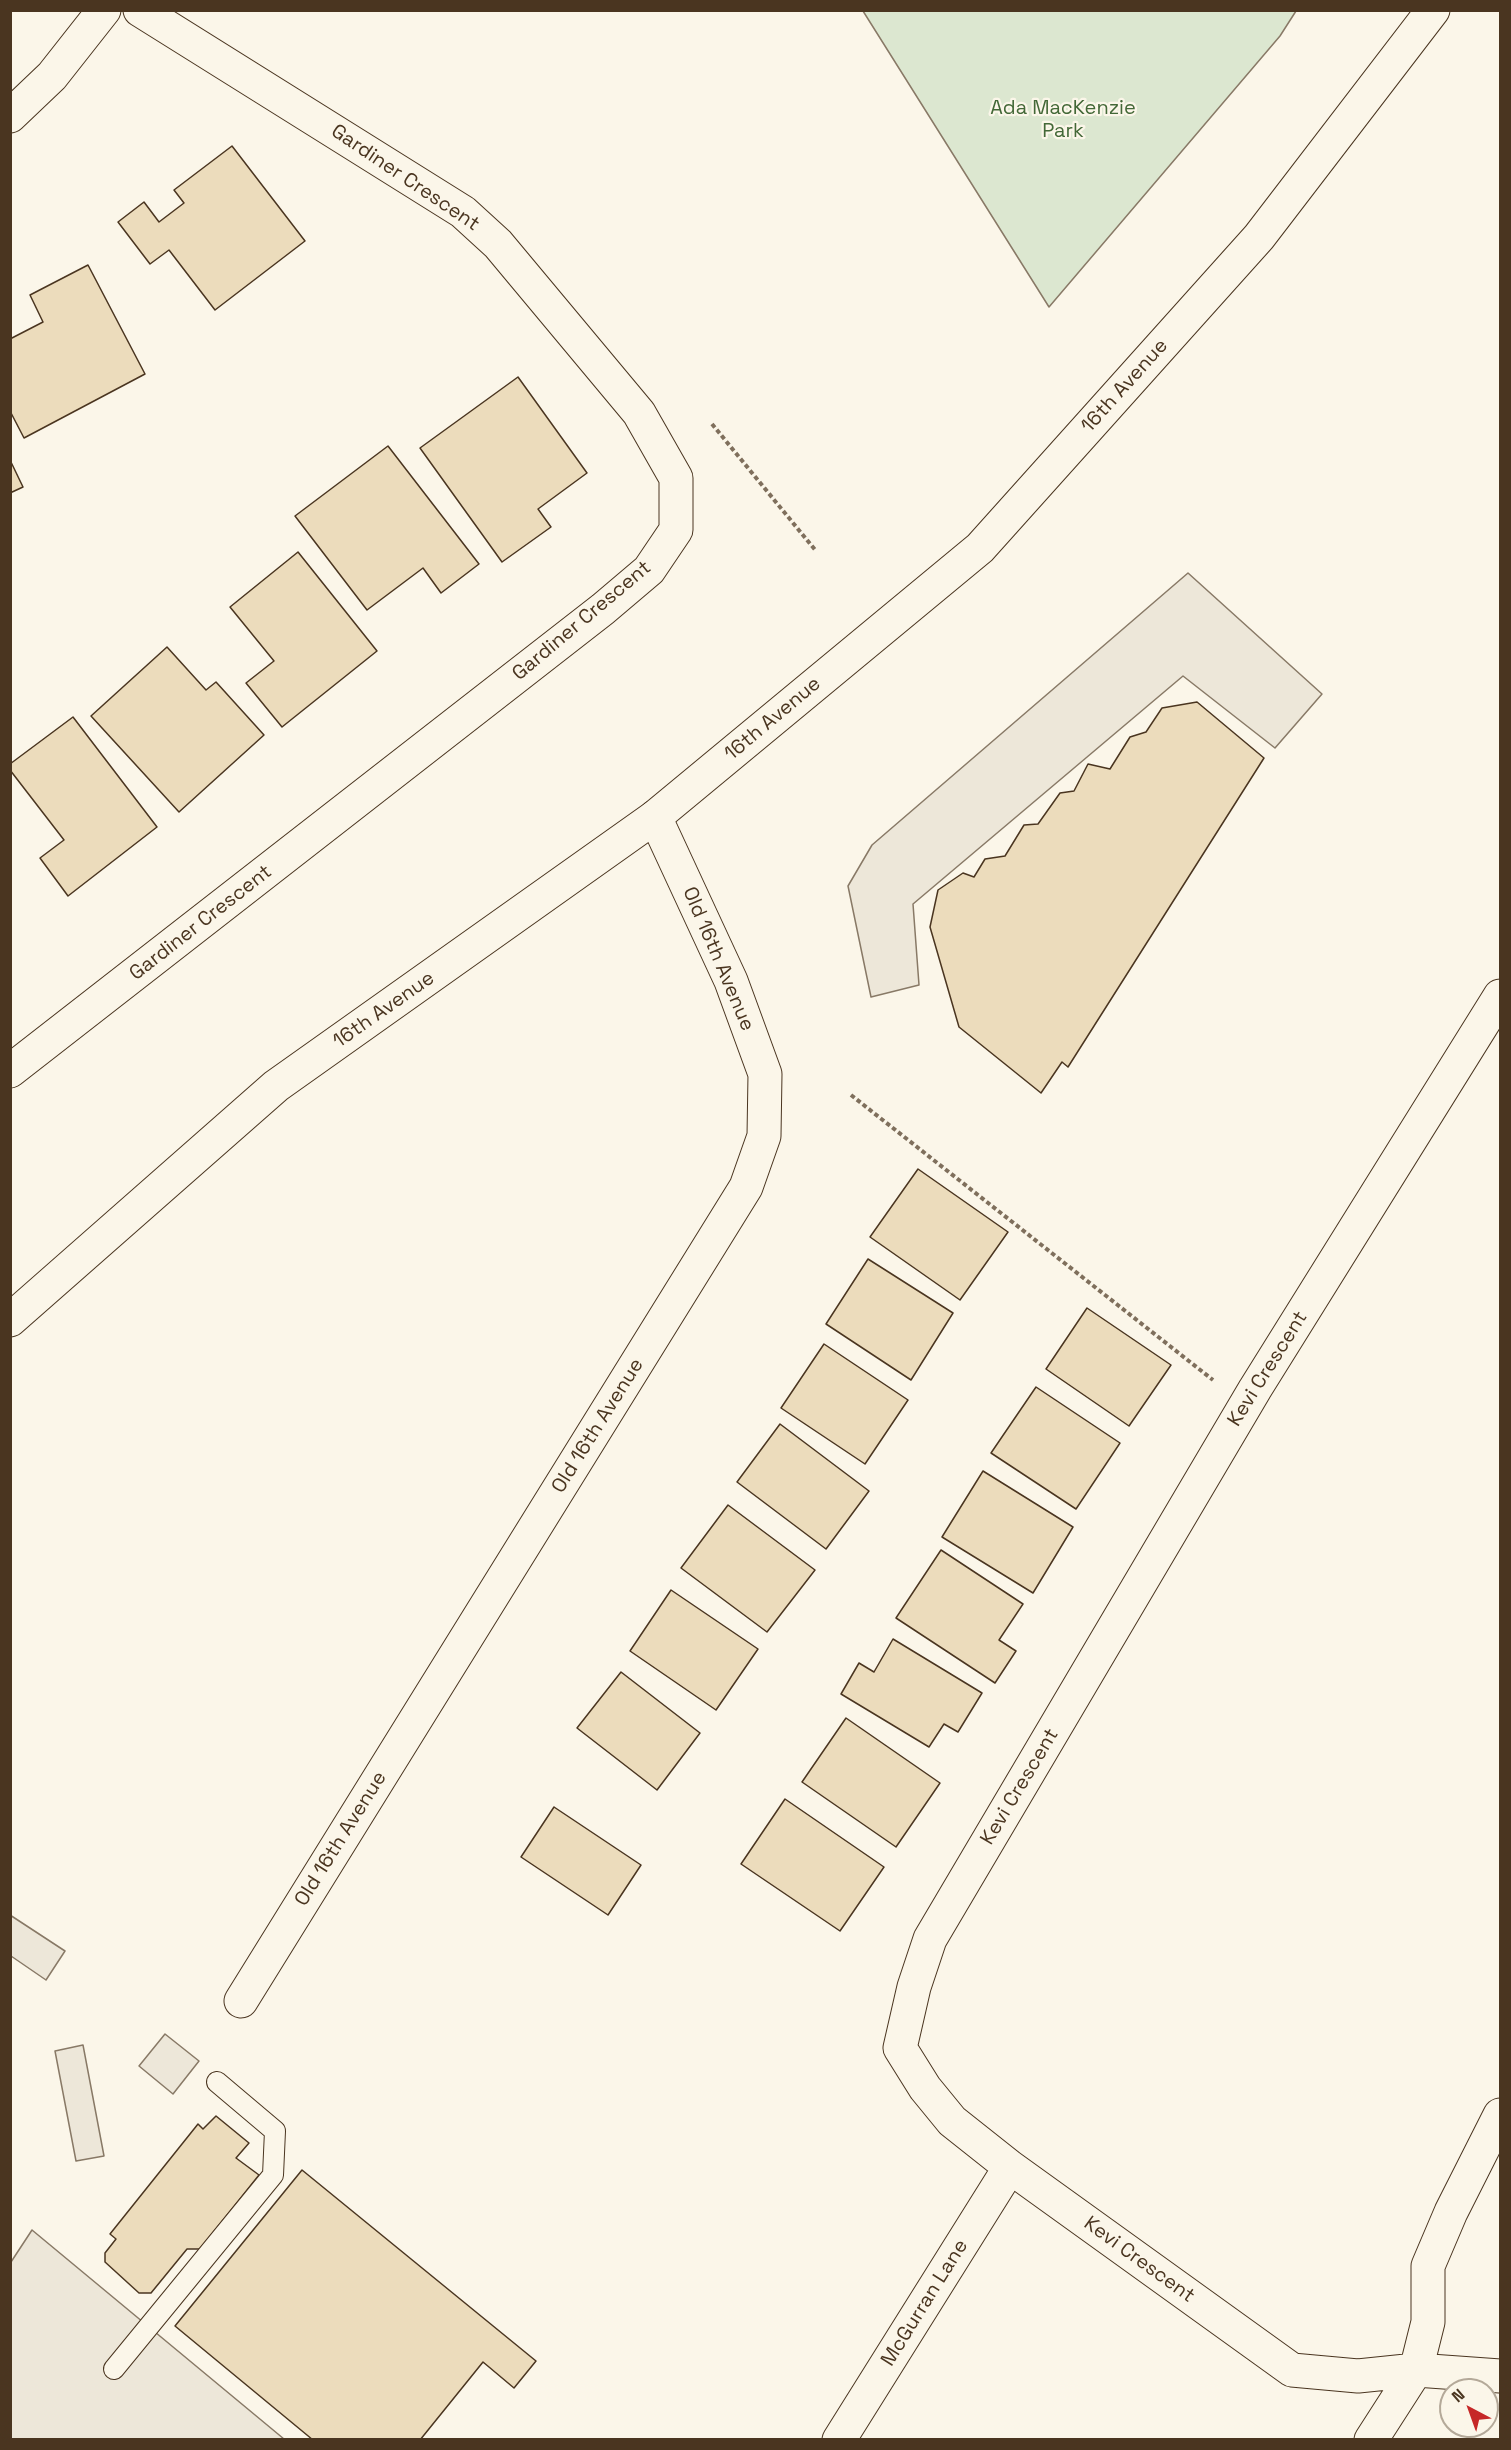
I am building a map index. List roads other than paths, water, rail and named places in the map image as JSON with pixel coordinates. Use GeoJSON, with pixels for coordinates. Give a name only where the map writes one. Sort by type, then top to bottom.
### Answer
{"type":"FeatureCollection","features":[{"type":"Feature","properties":{"kind":"street"},"geometry":{"type":"LineString","coordinates":[[10,116],[52,76],[104,10]]}},
{"type":"Feature","properties":{"kind":"street","name":"Gardiner Crescent"},"geometry":{"type":"LineString","coordinates":[[10,1071],[603,609],[649,570],[676,530],[676,478],[639,413],[498,244],[463,212],[140,10]]}},
{"type":"Feature","properties":{"kind":"street","name":"16th Avenue"},"geometry":{"type":"LineString","coordinates":[[10,1320],[276,1086],[655,818],[980,548],[1259,237],[1433,10]]}},
{"type":"Feature","properties":{"kind":"street","name":"Old 16th Avenue"},"geometry":{"type":"LineString","coordinates":[[241,2001],[746,1187],[764,1136],[765,1074],[731,981],[655,818]]}},
{"type":"Feature","properties":{"kind":"street","name":"Kevi Crescent"},"geometry":{"type":"LineString","coordinates":[[1500,996],[1245,1405],[930,1939],[914,1987],[900,2048],[925,2088],[952,2121],[1010,2167],[1292,2370],[1358,2376],[1416,2370],[1500,2376]]}},
{"type":"Feature","properties":{"kind":"street"},"geometry":{"type":"LineString","coordinates":[[1371,2439],[1416,2370],[1428,2322],[1428,2266],[1451,2212],[1500,2115]]}},
{"type":"Feature","properties":{"kind":"street","name":"McGurran Lane"},"geometry":{"type":"LineString","coordinates":[[839,2439],[1010,2167]]}},
{"type":"Feature","properties":{"kind":"lane"},"geometry":{"type":"LineString","coordinates":[[114,2369],[273,2175],[275,2131],[218,2082]]}},
{"type":"Feature","properties":{"kind":"park label","name":"Ada MacKenzie Park"},"geometry":{"type":"Point","coordinates":[1063,120]}}]}
